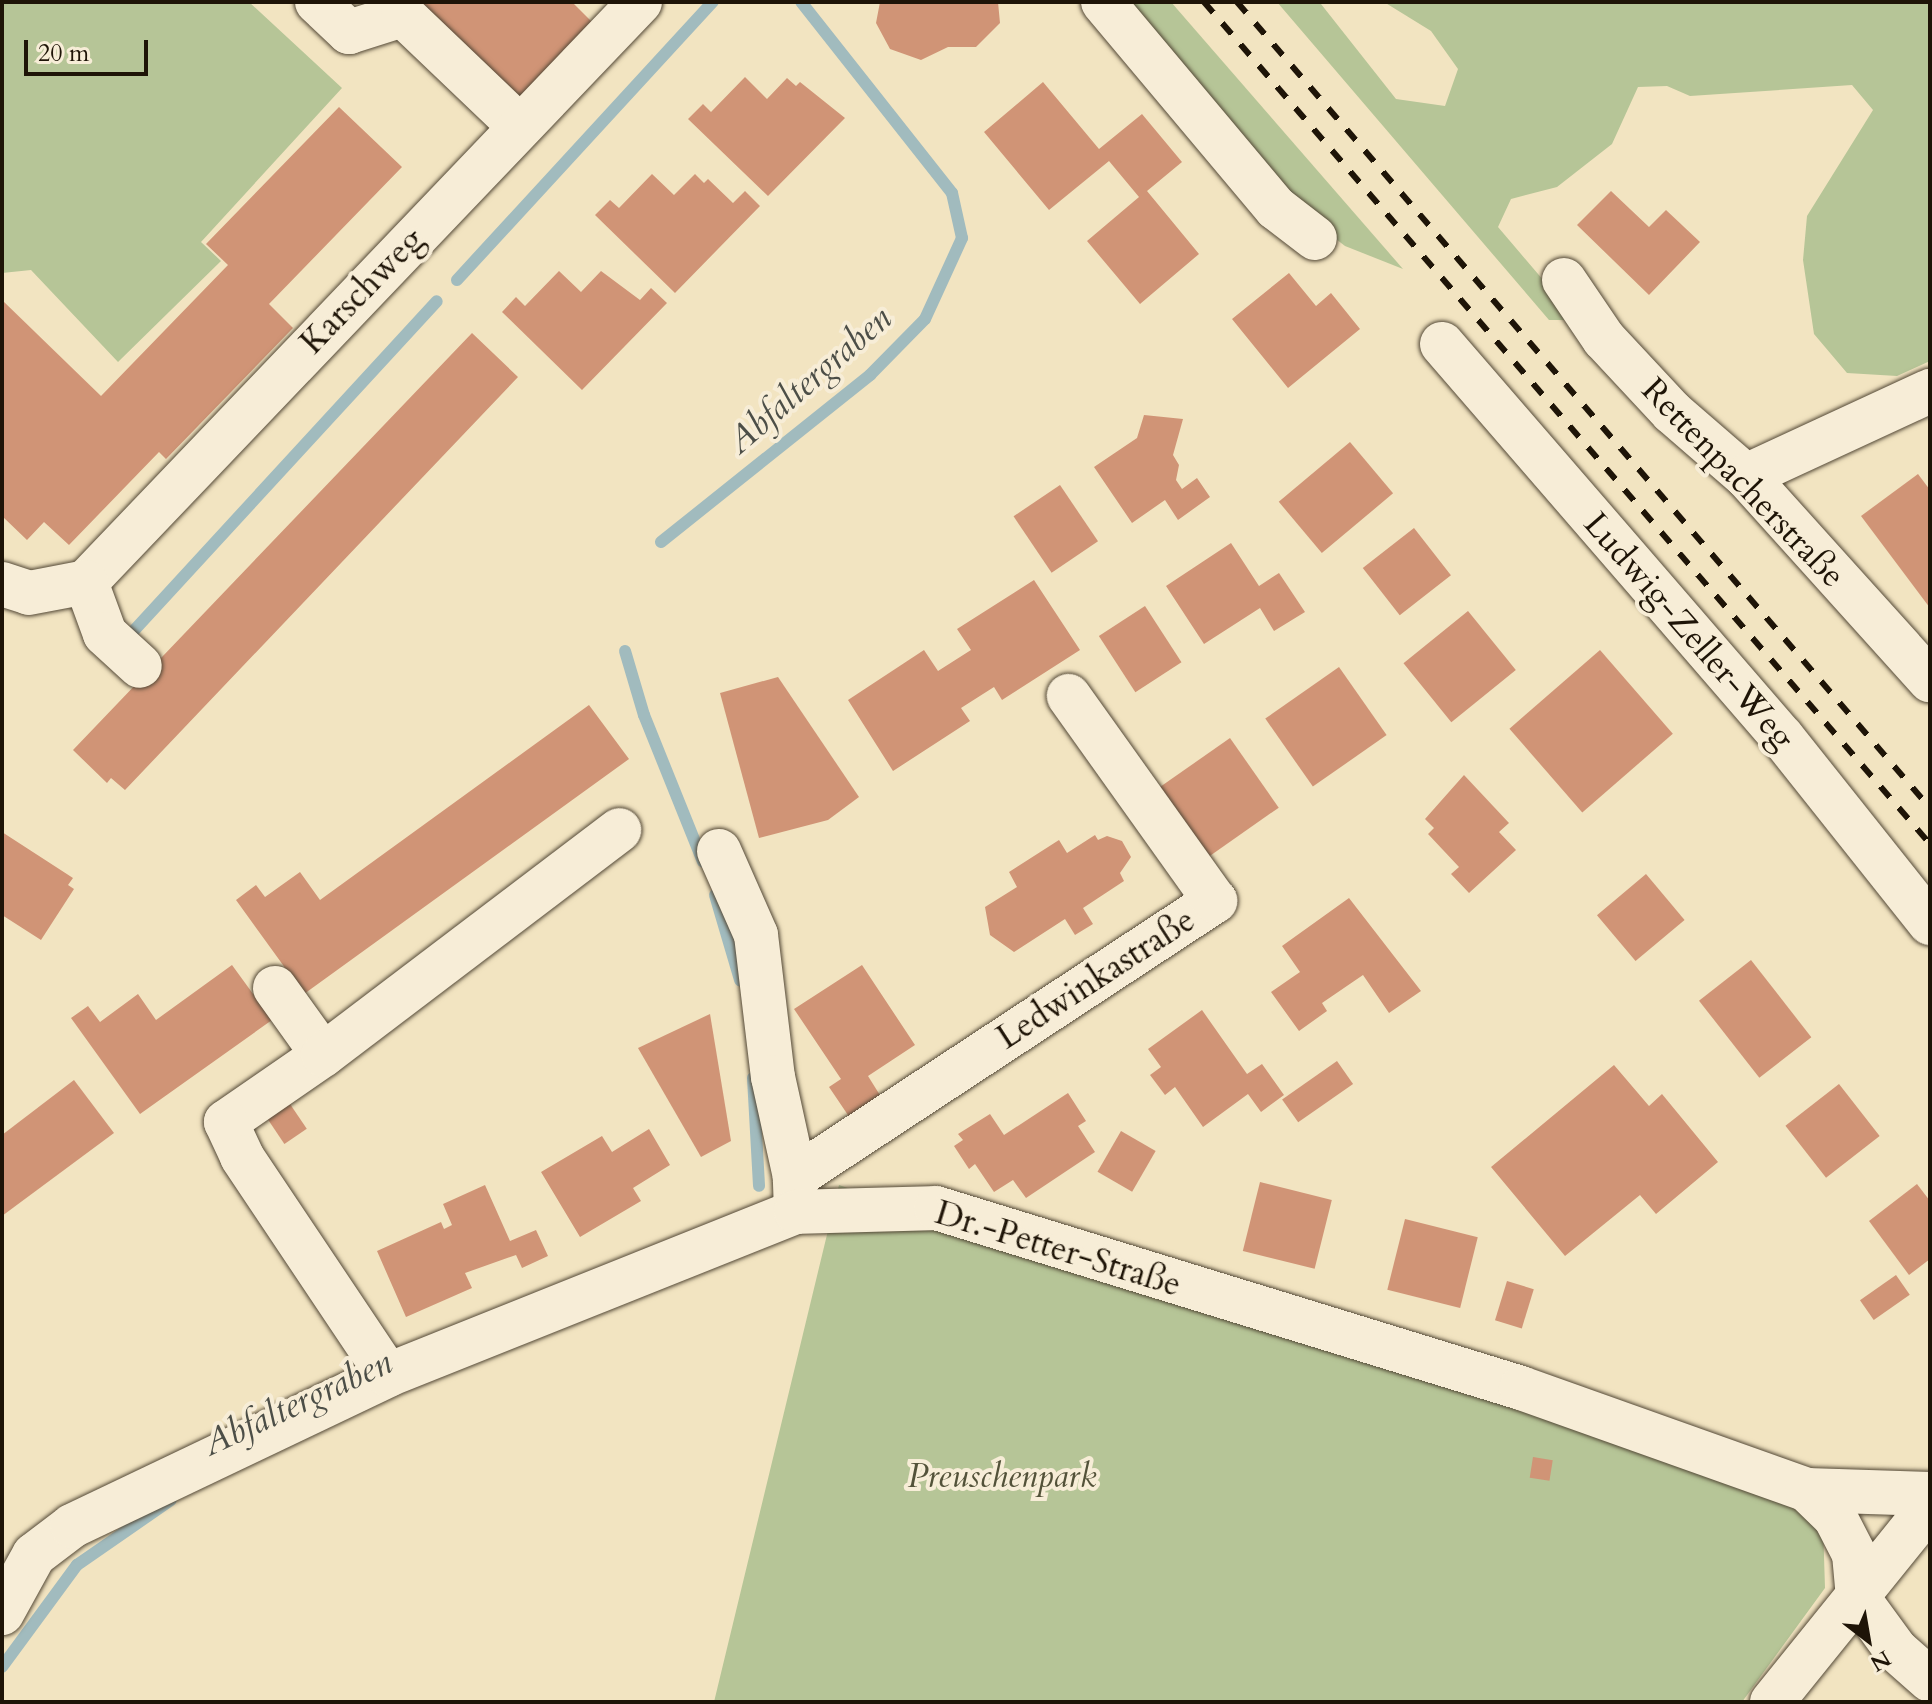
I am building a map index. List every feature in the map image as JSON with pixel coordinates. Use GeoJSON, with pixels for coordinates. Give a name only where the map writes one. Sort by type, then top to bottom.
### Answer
{"type":"FeatureCollection","features":[{"type":"Feature","properties":{"kind":"street"},"geometry":{"type":"LineString","coordinates":[[317,2],[349,32],[403,15],[520,127]]}},
{"type":"Feature","properties":{"kind":"street","name":"Karschweg"},"geometry":{"type":"LineString","coordinates":[[86,582],[640,2]]}},
{"type":"Feature","properties":{"kind":"street"},"geometry":{"type":"LineString","coordinates":[[1103,2],[1276,208],[1315,238]]}},
{"type":"Feature","properties":{"kind":"street","name":"Rettenpacherstraße"},"geometry":{"type":"LineString","coordinates":[[1564,280],[1604,339],[1746,476],[1930,680]]}},
{"type":"Feature","properties":{"kind":"street","name":"Ludwig-Zeller-Weg"},"geometry":{"type":"LineString","coordinates":[[1442,344],[1782,737],[1930,923]]}},
{"type":"Feature","properties":{"kind":"street"},"geometry":{"type":"LineString","coordinates":[[1746,476],[1930,391]]}},
{"type":"Feature","properties":{"kind":"street"},"geometry":{"type":"LineString","coordinates":[[2,584],[29,593],[86,582],[105,634],[140,666]]}},
{"type":"Feature","properties":{"kind":"street","name":"Ledwinkastraße"},"geometry":{"type":"LineString","coordinates":[[796,1194],[1215,901],[1069,696]]}},
{"type":"Feature","properties":{"kind":"street"},"geometry":{"type":"LineString","coordinates":[[388,1375],[242,1157],[226,1122],[323,1055],[619,830]]}},
{"type":"Feature","properties":{"kind":"street"},"geometry":{"type":"LineString","coordinates":[[719,851],[756,935],[773,1077],[796,1194]]}},
{"type":"Feature","properties":{"kind":"street"},"geometry":{"type":"LineString","coordinates":[[275,988],[323,1055]]}},
{"type":"Feature","properties":{"kind":"street","name":"Dr.-Petter-Straße"},"geometry":{"type":"LineString","coordinates":[[2,1613],[18,1555],[72,1526],[388,1375],[796,1194],[936,1208],[1521,1388],[1807,1490],[1930,1494]]}},
{"type":"Feature","properties":{"kind":"street","name":"Dr.-Petter-Straße"},"geometry":{"type":"LineString","coordinates":[[1807,1490],[1835,1517],[1854,1554],[1858,1598]]}},
{"type":"Feature","properties":{"kind":"street"},"geometry":{"type":"LineString","coordinates":[[1772,1702],[1930,1506]]}},
{"type":"Feature","properties":{"kind":"street"},"geometry":{"type":"LineString","coordinates":[[1858,1598],[1896,1650],[1930,1680]]}},
{"type":"Feature","properties":{"kind":"green space"},"geometry":{"type":"Polygon","coordinates":[[[2,2],[249,2],[342,88],[201,242],[221,261],[118,362],[31,270],[2,273],[2,2]]]}},
{"type":"Feature","properties":{"kind":"green space"},"geometry":{"type":"Polygon","coordinates":[[[1124,2],[1171,2],[1403,269],[1345,246],[1295,207],[1124,2]]]}},
{"type":"Feature","properties":{"kind":"green space"},"geometry":{"type":"Polygon","coordinates":[[[1277,2],[1325,2],[1321,4],[1396,99],[1445,106],[1458,69],[1431,31],[1384,2],[1930,2],[1930,361],[1897,376],[1847,373],[1814,334],[1803,260],[1807,216],[1873,110],[1852,85],[1690,96],[1667,86],[1638,87],[1612,144],[1557,187],[1511,199],[1498,227],[1561,301],[1567,320],[1549,320],[1277,2]]]}},
{"type":"Feature","properties":{"kind":"green space","name":"Preuschenpark"},"geometry":{"type":"Polygon","coordinates":[[[839,1185],[1392,1370],[1783,1486],[1823,1524],[1825,1588],[1742,1702],[714,1702],[839,1185]]]}},
{"type":"Feature","properties":{"kind":"building"},"geometry":{"type":"Polygon","coordinates":[[[413,2],[572,2],[598,28],[522,107],[413,2]]]}},
{"type":"Feature","properties":{"kind":"building"},"geometry":{"type":"Polygon","coordinates":[[[880,2],[998,2],[1000,23],[976,47],[948,47],[921,60],[890,49],[876,23],[880,2]]]}},
{"type":"Feature","properties":{"kind":"building"},"geometry":{"type":"Polygon","coordinates":[[[745,77],[767,99],[787,78],[796,86],[800,82],[845,118],[768,196],[688,119],[703,104],[711,112],[745,77]]]}},
{"type":"Feature","properties":{"kind":"building"},"geometry":{"type":"Polygon","coordinates":[[[1043,82],[1099,149],[1142,114],[1182,162],[1147,191],[1199,254],[1140,304],[1087,241],[1139,197],[1109,161],[1049,210],[984,132],[1043,82]]]}},
{"type":"Feature","properties":{"kind":"building"},"geometry":{"type":"Polygon","coordinates":[[[339,107],[402,167],[269,304],[293,328],[166,459],[159,452],[69,545],[44,522],[27,540],[2,516],[2,300],[101,396],[228,265],[206,244],[339,107]]]}},
{"type":"Feature","properties":{"kind":"building"},"geometry":{"type":"Polygon","coordinates":[[[652,174],[674,195],[695,174],[704,183],[708,179],[733,203],[745,191],[760,206],[675,293],[595,215],[610,200],[619,208],[652,174]]]}},
{"type":"Feature","properties":{"kind":"building"},"geometry":{"type":"Polygon","coordinates":[[[1611,191],[1649,227],[1666,210],[1700,242],[1649,295],[1577,225],[1611,191]]]}},
{"type":"Feature","properties":{"kind":"building"},"geometry":{"type":"Polygon","coordinates":[[[559,271],[581,292],[601,271],[640,300],[651,288],[667,303],[582,390],[502,312],[516,297],[525,306],[559,271]]]}},
{"type":"Feature","properties":{"kind":"building"},"geometry":{"type":"Polygon","coordinates":[[[1289,273],[1316,306],[1331,293],[1360,329],[1288,388],[1232,319],[1289,273]]]}},
{"type":"Feature","properties":{"kind":"building"},"geometry":{"type":"Polygon","coordinates":[[[472,333],[518,377],[125,790],[111,778],[107,783],[73,750],[472,333]]]}},
{"type":"Feature","properties":{"kind":"building"},"geometry":{"type":"Polygon","coordinates":[[[1144,415],[1183,419],[1173,455],[1179,465],[1176,480],[1182,489],[1197,478],[1210,497],[1178,520],[1165,500],[1132,523],[1094,467],[1137,438],[1144,415]]]}},
{"type":"Feature","properties":{"kind":"building"},"geometry":{"type":"Polygon","coordinates":[[[1350,442],[1393,493],[1322,553],[1279,502],[1350,442]]]}},
{"type":"Feature","properties":{"kind":"building"},"geometry":{"type":"Polygon","coordinates":[[[1918,474],[1930,490],[1930,608],[1861,516],[1918,474]]]}},
{"type":"Feature","properties":{"kind":"building"},"geometry":{"type":"Polygon","coordinates":[[[1060,485],[1098,541],[1052,573],[1014,516],[1060,485]]]}},
{"type":"Feature","properties":{"kind":"building"},"geometry":{"type":"Polygon","coordinates":[[[1414,528],[1451,575],[1400,615],[1363,568],[1414,528]]]}},
{"type":"Feature","properties":{"kind":"building"},"geometry":{"type":"Polygon","coordinates":[[[1231,543],[1259,586],[1279,573],[1305,612],[1274,631],[1260,608],[1204,644],[1166,586],[1231,543]]]}},
{"type":"Feature","properties":{"kind":"building"},"geometry":{"type":"Polygon","coordinates":[[[1034,580],[1080,650],[1002,700],[994,687],[961,708],[970,721],[893,771],[848,700],[924,650],[938,671],[971,650],[957,629],[1034,580]]]}},
{"type":"Feature","properties":{"kind":"building"},"geometry":{"type":"Polygon","coordinates":[[[1145,606],[1181,662],[1135,692],[1099,636],[1145,606]]]}},
{"type":"Feature","properties":{"kind":"building"},"geometry":{"type":"Polygon","coordinates":[[[1468,611],[1516,670],[1451,722],[1403,663],[1468,611]]]}},
{"type":"Feature","properties":{"kind":"building"},"geometry":{"type":"Polygon","coordinates":[[[1600,650],[1673,734],[1582,812],[1509,729],[1600,650]]]}},
{"type":"Feature","properties":{"kind":"building"},"geometry":{"type":"Polygon","coordinates":[[[1339,667],[1387,735],[1313,787],[1265,719],[1339,667]]]}},
{"type":"Feature","properties":{"kind":"building"},"geometry":{"type":"Polygon","coordinates":[[[778,677],[859,797],[828,820],[759,838],[720,693],[778,677]]]}},
{"type":"Feature","properties":{"kind":"building"},"geometry":{"type":"Polygon","coordinates":[[[589,705],[629,759],[304,994],[236,900],[256,885],[265,897],[300,872],[320,900],[589,705]]]}},
{"type":"Feature","properties":{"kind":"building"},"geometry":{"type":"Polygon","coordinates":[[[1230,738],[1279,808],[1206,859],[1157,789],[1230,738]]]}},
{"type":"Feature","properties":{"kind":"building"},"geometry":{"type":"Polygon","coordinates":[[[1464,775],[1509,823],[1499,832],[1516,850],[1469,893],[1451,874],[1459,867],[1428,834],[1434,828],[1425,819],[1464,775]]]}},
{"type":"Feature","properties":{"kind":"building"},"geometry":{"type":"Polygon","coordinates":[[[2,832],[73,878],[68,885],[74,889],[41,940],[2,915],[2,832]]]}},
{"type":"Feature","properties":{"kind":"building"},"geometry":{"type":"Polygon","coordinates":[[[1095,835],[1098,840],[1107,836],[1122,841],[1131,857],[1120,873],[1124,881],[1083,908],[1093,924],[1075,935],[1065,919],[1014,952],[990,935],[985,907],[1017,887],[1009,872],[1059,840],[1067,853],[1095,835]]]}},
{"type":"Feature","properties":{"kind":"building"},"geometry":{"type":"Polygon","coordinates":[[[1646,874],[1685,920],[1636,961],[1597,915],[1646,874]]]}},
{"type":"Feature","properties":{"kind":"building"},"geometry":{"type":"Polygon","coordinates":[[[1349,898],[1421,991],[1389,1013],[1363,975],[1322,1003],[1327,1011],[1299,1031],[1271,992],[1300,972],[1282,946],[1349,898]]]}},
{"type":"Feature","properties":{"kind":"building"},"geometry":{"type":"Polygon","coordinates":[[[1751,960],[1811,1037],[1759,1078],[1699,1001],[1751,960]]]}},
{"type":"Feature","properties":{"kind":"building"},"geometry":{"type":"Polygon","coordinates":[[[232,965],[272,1020],[140,1114],[71,1018],[88,1006],[100,1022],[138,994],[156,1020],[232,965]]]}},
{"type":"Feature","properties":{"kind":"building"},"geometry":{"type":"Polygon","coordinates":[[[862,965],[915,1045],[868,1076],[883,1100],[852,1121],[829,1087],[841,1079],[794,1009],[862,965]]]}},
{"type":"Feature","properties":{"kind":"building"},"geometry":{"type":"Polygon","coordinates":[[[1202,1010],[1247,1074],[1262,1064],[1284,1095],[1261,1112],[1248,1094],[1203,1127],[1175,1087],[1165,1095],[1150,1075],[1161,1067],[1148,1049],[1202,1010]]]}},
{"type":"Feature","properties":{"kind":"building"},"geometry":{"type":"Polygon","coordinates":[[[710,1014],[731,1141],[701,1157],[638,1048],[710,1014]]]}},
{"type":"Feature","properties":{"kind":"building"},"geometry":{"type":"Polygon","coordinates":[[[1337,1061],[1353,1084],[1298,1122],[1282,1099],[1337,1061]]]}},
{"type":"Feature","properties":{"kind":"building"},"geometry":{"type":"Polygon","coordinates":[[[1614,1065],[1649,1106],[1662,1094],[1718,1162],[1656,1214],[1640,1195],[1565,1256],[1491,1167],[1614,1065]]]}},
{"type":"Feature","properties":{"kind":"building"},"geometry":{"type":"Polygon","coordinates":[[[74,1080],[114,1133],[2,1216],[2,1135],[74,1080]]]}},
{"type":"Feature","properties":{"kind":"building"},"geometry":{"type":"Polygon","coordinates":[[[1839,1084],[1880,1136],[1826,1178],[1785,1126],[1839,1084]]]}},
{"type":"Feature","properties":{"kind":"building"},"geometry":{"type":"Polygon","coordinates":[[[1068,1093],[1086,1121],[1078,1126],[1095,1152],[1026,1198],[1013,1180],[994,1192],[975,1164],[969,1169],[954,1146],[963,1140],[958,1134],[990,1114],[1004,1135],[1068,1093]]]}},
{"type":"Feature","properties":{"kind":"building"},"geometry":{"type":"Polygon","coordinates":[[[290,1104],[307,1129],[284,1144],[268,1119],[290,1104]]]}},
{"type":"Feature","properties":{"kind":"building"},"geometry":{"type":"Polygon","coordinates":[[[649,1129],[670,1165],[633,1188],[641,1201],[580,1237],[541,1172],[602,1136],[612,1152],[649,1129]]]}},
{"type":"Feature","properties":{"kind":"building"},"geometry":{"type":"Polygon","coordinates":[[[1121,1131],[1156,1151],[1132,1192],[1098,1172],[1121,1131]]]}},
{"type":"Feature","properties":{"kind":"building"},"geometry":{"type":"Polygon","coordinates":[[[1260,1182],[1332,1200],[1315,1269],[1243,1251],[1260,1182]]]}},
{"type":"Feature","properties":{"kind":"building"},"geometry":{"type":"Polygon","coordinates":[[[1917,1184],[1930,1201],[1930,1259],[1909,1275],[1869,1221],[1917,1184]]]}},
{"type":"Feature","properties":{"kind":"building"},"geometry":{"type":"Polygon","coordinates":[[[485,1185],[510,1241],[536,1230],[548,1256],[522,1268],[516,1255],[465,1273],[472,1288],[406,1317],[377,1251],[441,1222],[444,1229],[452,1225],[443,1204],[485,1185]]]}},
{"type":"Feature","properties":{"kind":"building"},"geometry":{"type":"Polygon","coordinates":[[[1405,1219],[1478,1237],[1460,1308],[1387,1290],[1405,1219]]]}},
{"type":"Feature","properties":{"kind":"building"},"geometry":{"type":"Polygon","coordinates":[[[1896,1275],[1910,1295],[1874,1320],[1860,1300],[1896,1275]]]}},
{"type":"Feature","properties":{"kind":"building"},"geometry":{"type":"Polygon","coordinates":[[[1507,1281],[1534,1289],[1522,1328],[1495,1320],[1507,1281]]]}},
{"type":"Feature","properties":{"kind":"building"},"geometry":{"type":"Polygon","coordinates":[[[1533,1457],[1553,1460],[1549,1481],[1530,1478],[1533,1457]]]}},
{"type":"Feature","properties":{"kind":"waterway","name":"Abfaltergraben"},"geometry":{"type":"LineString","coordinates":[[457,280],[713,2]]}},
{"type":"Feature","properties":{"kind":"waterway","name":"Abfaltergraben"},"geometry":{"type":"LineString","coordinates":[[661,542],[870,375],[925,319],[962,238],[952,193],[801,2]]}},
{"type":"Feature","properties":{"kind":"waterway","name":"Abfaltergraben"},"geometry":{"type":"LineString","coordinates":[[128,637],[437,301]]}},
{"type":"Feature","properties":{"kind":"waterway","name":"Abfaltergraben"},"geometry":{"type":"LineString","coordinates":[[625,651],[644,715],[703,862]]}},
{"type":"Feature","properties":{"kind":"waterway","name":"Abfaltergraben"},"geometry":{"type":"LineString","coordinates":[[715,895],[740,980]]}},
{"type":"Feature","properties":{"kind":"waterway","name":"Abfaltergraben"},"geometry":{"type":"LineString","coordinates":[[753,1078],[759,1186]]}},
{"type":"Feature","properties":{"kind":"waterway","name":"Abfaltergraben"},"geometry":{"type":"LineString","coordinates":[[2,1667],[77,1565],[171,1500]]}},
{"type":"Feature","properties":{"kind":"railway"},"geometry":{"type":"LineString","coordinates":[[1204,2],[1930,844]]}},
{"type":"Feature","properties":{"kind":"railway"},"geometry":{"type":"LineString","coordinates":[[1237,2],[1930,808]]}}]}
